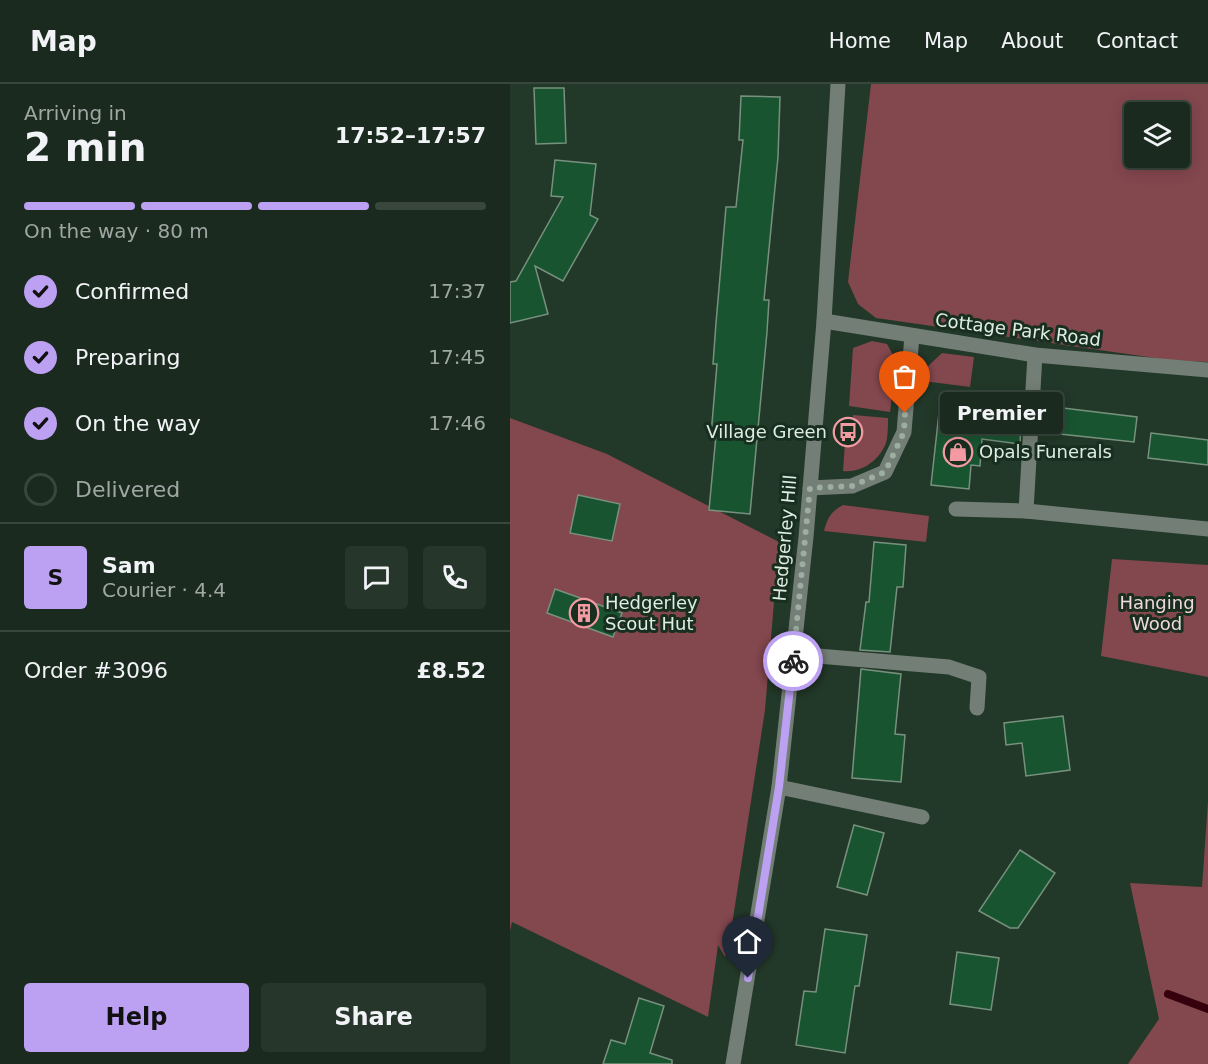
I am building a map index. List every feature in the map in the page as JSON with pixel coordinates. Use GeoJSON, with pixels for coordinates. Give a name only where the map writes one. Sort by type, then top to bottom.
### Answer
{"type":"FeatureCollection","features":[{"type":"Feature","properties":{"kind":"street","name":"Hedgerley Hill"},"geometry":{"type":"LineString","coordinates":[[734,1064],[779,787],[794,654],[824,321],[838,84]]}},
{"type":"Feature","properties":{"kind":"street","name":"Cottage Park Road"},"geometry":{"type":"LineString","coordinates":[[824,321],[1035,355],[1208,370]]}},
{"type":"Feature","properties":{"kind":"street"},"geometry":{"type":"LineString","coordinates":[[810,488],[852,486],[885,472],[904,432],[912,336]]}},
{"type":"Feature","properties":{"kind":"street"},"geometry":{"type":"LineString","coordinates":[[1026,511],[1035,355]]}},
{"type":"Feature","properties":{"kind":"street"},"geometry":{"type":"LineString","coordinates":[[956,509],[1026,511],[1208,529]]}},
{"type":"Feature","properties":{"kind":"street"},"geometry":{"type":"LineString","coordinates":[[794,654],[949,667],[979,677],[977,708]]}},
{"type":"Feature","properties":{"kind":"street"},"geometry":{"type":"LineString","coordinates":[[779,787],[922,817]]}},
{"type":"Feature","properties":{"kind":"green space"},"geometry":{"type":"Polygon","coordinates":[[[871,84],[1208,84],[1208,362],[1169,360],[876,318],[858,304],[848,282],[871,84]]]}},
{"type":"Feature","properties":{"kind":"green space"},"geometry":{"type":"Polygon","coordinates":[[[872,341],[887,344],[896,361],[890,412],[849,406],[853,348],[872,341]]]}},
{"type":"Feature","properties":{"kind":"green space"},"geometry":{"type":"Polygon","coordinates":[[[942,353],[974,357],[970,387],[923,381],[926,368],[942,353]]]}},
{"type":"Feature","properties":{"kind":"green space"},"geometry":{"type":"Polygon","coordinates":[[[853,415],[888,418],[887,440],[879,455],[869,464],[856,470],[843,471],[846,428],[852,428],[853,415]]]}},
{"type":"Feature","properties":{"kind":"green space"},"geometry":{"type":"Polygon","coordinates":[[[510,418],[607,454],[779,542],[765,710],[730,938],[725,957],[718,945],[708,1017],[512,922],[510,931],[510,418]]]}},
{"type":"Feature","properties":{"kind":"green space"},"geometry":{"type":"Polygon","coordinates":[[[843,505],[929,516],[926,542],[824,531],[830,516],[843,505]]]}},
{"type":"Feature","properties":{"kind":"green space","name":"Hanging Wood"},"geometry":{"type":"Polygon","coordinates":[[[1112,559],[1208,565],[1208,677],[1101,656],[1112,559]]]}},
{"type":"Feature","properties":{"kind":"green space"},"geometry":{"type":"Polygon","coordinates":[[[1208,801],[1208,1064],[1128,1064],[1159,1019],[1130,883],[1202,887],[1208,801]]]}},
{"type":"Feature","properties":{"kind":"building"},"geometry":{"type":"Polygon","coordinates":[[[534,88],[564,88],[566,143],[536,144],[534,88]]]}},
{"type":"Feature","properties":{"kind":"building"},"geometry":{"type":"Polygon","coordinates":[[[741,96],[780,97],[778,157],[764,300],[769,300],[767,332],[750,514],[709,510],[716,435],[711,435],[717,364],[713,364],[716,323],[726,207],[736,207],[743,140],[739,140],[741,96]]]}},
{"type":"Feature","properties":{"kind":"building"},"geometry":{"type":"Polygon","coordinates":[[[555,160],[596,164],[590,215],[598,219],[563,281],[535,266],[548,314],[510,323],[510,282],[516,281],[563,197],[551,196],[555,160]]]}},
{"type":"Feature","properties":{"kind":"building"},"geometry":{"type":"Polygon","coordinates":[[[941,395],[1022,405],[1020,444],[982,439],[980,466],[971,465],[969,489],[931,485],[941,395]]]}},
{"type":"Feature","properties":{"kind":"building"},"geometry":{"type":"Polygon","coordinates":[[[1063,408],[1137,417],[1134,442],[1060,434],[1063,408]]]}},
{"type":"Feature","properties":{"kind":"building"},"geometry":{"type":"Polygon","coordinates":[[[1151,433],[1208,440],[1208,465],[1148,458],[1151,433]]]}},
{"type":"Feature","properties":{"kind":"building"},"geometry":{"type":"Polygon","coordinates":[[[578,495],[620,504],[612,541],[570,533],[578,495]]]}},
{"type":"Feature","properties":{"kind":"building"},"geometry":{"type":"Polygon","coordinates":[[[874,542],[906,545],[903,587],[897,587],[890,652],[860,650],[866,602],[869,602],[874,542]]]}},
{"type":"Feature","properties":{"kind":"building","name":"Hedgerley Scout Hut"},"geometry":{"type":"Polygon","coordinates":[[[555,589],[622,613],[613,637],[547,613],[555,589]]]}},
{"type":"Feature","properties":{"kind":"building"},"geometry":{"type":"Polygon","coordinates":[[[861,669],[901,674],[895,734],[905,735],[901,782],[852,778],[861,669]]]}},
{"type":"Feature","properties":{"kind":"building"},"geometry":{"type":"Polygon","coordinates":[[[1063,716],[1070,770],[1026,776],[1022,743],[1006,745],[1004,723],[1063,716]]]}},
{"type":"Feature","properties":{"kind":"building"},"geometry":{"type":"Polygon","coordinates":[[[854,825],[884,833],[867,895],[837,887],[854,825]]]}},
{"type":"Feature","properties":{"kind":"building"},"geometry":{"type":"Polygon","coordinates":[[[1020,850],[1055,873],[1018,928],[1010,928],[979,911],[1020,850]]]}},
{"type":"Feature","properties":{"kind":"building"},"geometry":{"type":"Polygon","coordinates":[[[825,929],[867,935],[859,986],[855,986],[845,1053],[796,1045],[804,991],[816,992],[825,929]]]}},
{"type":"Feature","properties":{"kind":"building"},"geometry":{"type":"Polygon","coordinates":[[[957,952],[999,958],[991,1010],[950,1004],[957,952]]]}},
{"type":"Feature","properties":{"kind":"building"},"geometry":{"type":"Polygon","coordinates":[[[639,998],[664,1006],[650,1053],[672,1060],[672,1064],[603,1064],[611,1040],[625,1044],[639,998]]]}},
{"type":"Feature","properties":{"kind":"waterway"},"geometry":{"type":"LineString","coordinates":[[1168,994],[1208,1009]]}},
{"type":"Feature","properties":{"kind":"way so far"},"geometry":{"type":"LineString","coordinates":[[793,661],[810,488],[852,486],[885,472],[904,432],[905,413]]}},
{"type":"Feature","properties":{"kind":"place","name":"Premier"},"geometry":{"type":"Point","coordinates":[905,413]}},
{"type":"Feature","properties":{"kind":"place","name":"Village Green"},"geometry":{"type":"Point","coordinates":[848,432]}},
{"type":"Feature","properties":{"kind":"place","name":"Opals Funerals"},"geometry":{"type":"Point","coordinates":[958,452]}},
{"type":"Feature","properties":{"kind":"place","name":"Hedgerley Scout Hut"},"geometry":{"type":"Point","coordinates":[584,613]}},
{"type":"Feature","properties":{"kind":"route"},"geometry":{"type":"LineString","coordinates":[[748,978],[779,787],[793,661]]}}]}
